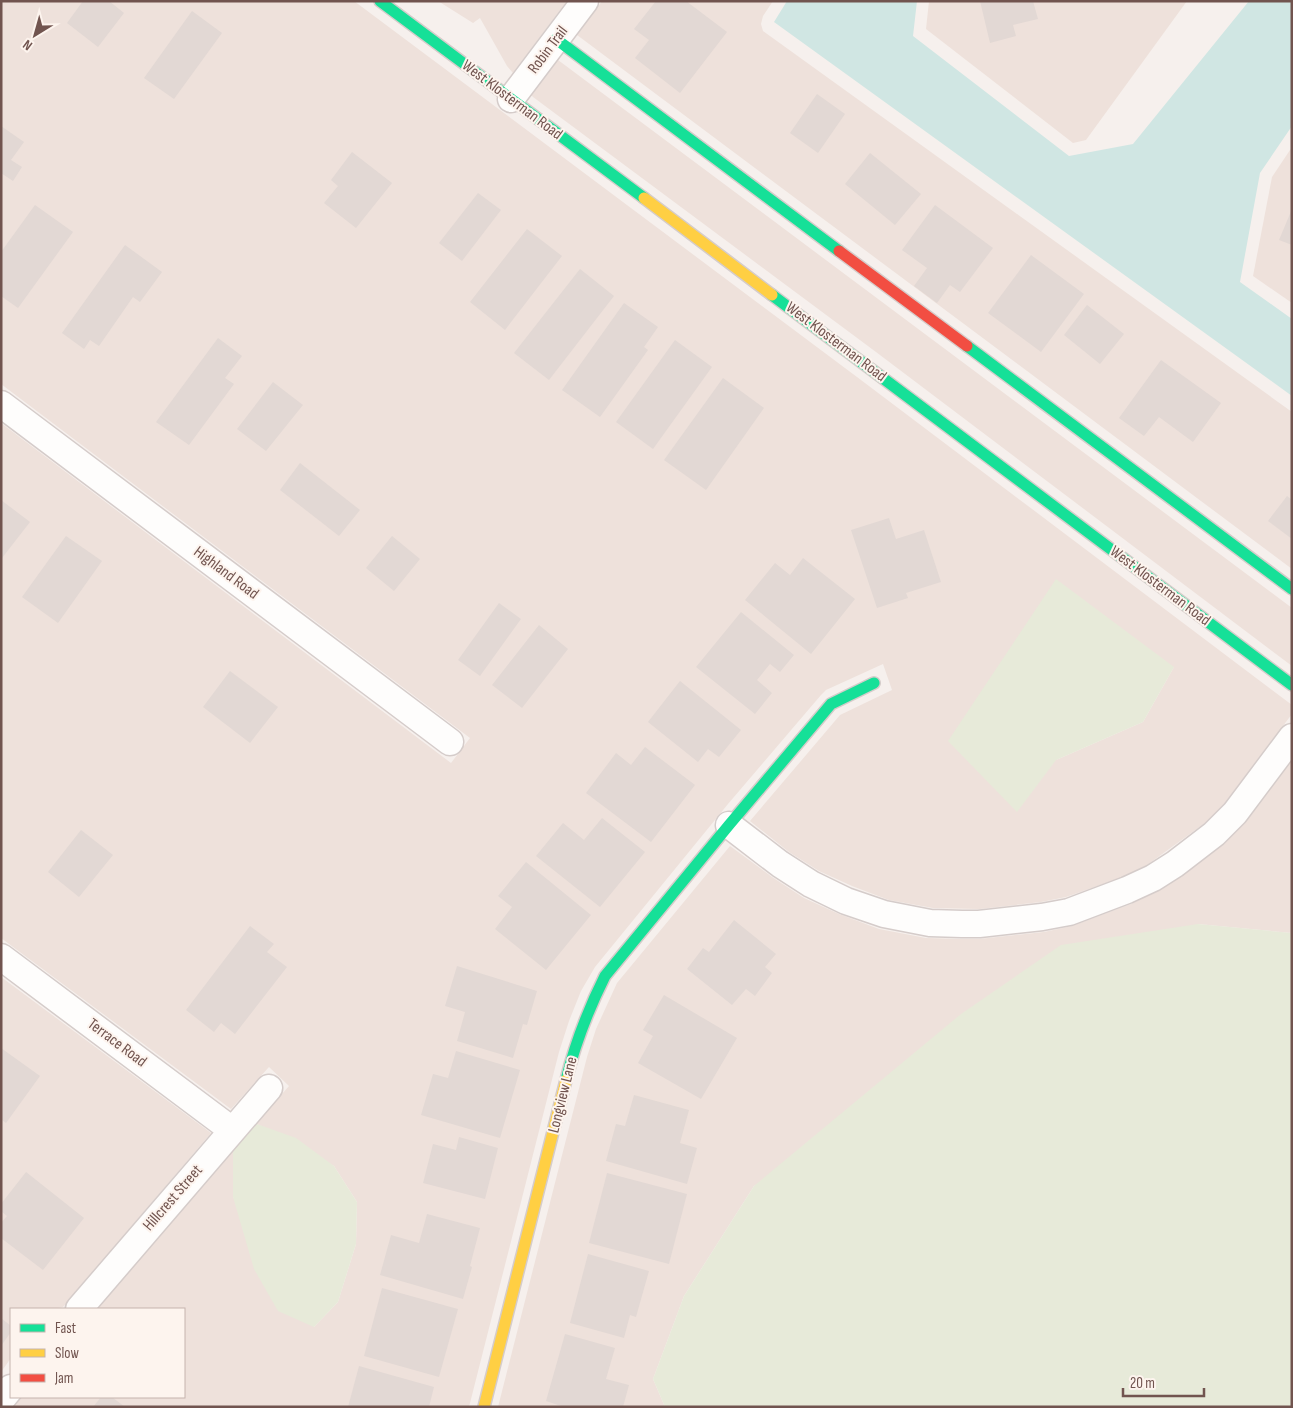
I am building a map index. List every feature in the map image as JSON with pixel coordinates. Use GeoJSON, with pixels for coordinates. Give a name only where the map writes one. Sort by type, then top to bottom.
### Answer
{"type":"FeatureCollection","features":[{"type":"Feature","properties":{"kind":"street","name":"West Klosterman Road"},"geometry":{"type":"LineString","coordinates":[[380,1],[1292,685]]}},
{"type":"Feature","properties":{"kind":"street","name":"Robin Trail"},"geometry":{"type":"LineString","coordinates":[[511,100],[585,1]]}},
{"type":"Feature","properties":{"kind":"street"},"geometry":{"type":"LineString","coordinates":[[556,39],[1292,588]]}},
{"type":"Feature","properties":{"kind":"street","name":"Highland Road"},"geometry":{"type":"LineString","coordinates":[[1,404],[450,742]]}},
{"type":"Feature","properties":{"kind":"street","name":"Longview Lane"},"geometry":{"type":"LineString","coordinates":[[484,1407],[573,1054],[582,1025],[605,976],[831,704],[874,683]]}},
{"type":"Feature","properties":{"kind":"street"},"geometry":{"type":"LineString","coordinates":[[729,825],[780,864],[811,884],[846,901],[884,914],[930,923],[962,924],[1042,917],[1069,912],[1127,890],[1153,878],[1181,859],[1214,834],[1235,813],[1292,737]]}},
{"type":"Feature","properties":{"kind":"street","name":"Terrace Road"},"geometry":{"type":"LineString","coordinates":[[1,957],[232,1130]]}},
{"type":"Feature","properties":{"kind":"street","name":"Hillcrest Street"},"geometry":{"type":"LineString","coordinates":[[80,1308],[269,1088]]}},
{"type":"Feature","properties":{"kind":"street"},"geometry":{"type":"LineString","coordinates":[[1,1400],[10,1389]]}},
{"type":"Feature","properties":{"kind":"shaded area"},"geometry":{"type":"Polygon","coordinates":[[[1,1],[354,1],[1292,705],[1292,714],[1224,804],[1205,823],[1147,865],[1123,877],[1066,897],[980,909],[933,908],[889,900],[819,871],[789,852],[750,821],[840,715],[892,690],[883,664],[826,690],[728,804],[595,967],[581,991],[559,1052],[469,1407],[14,1407],[21,1398],[185,1398],[185,1308],[98,1308],[233,1150],[233,1197],[314,1327],[338,1302],[356,1244],[357,1202],[334,1166],[257,1124],[252,1128],[289,1086],[269,1067],[231,1109],[1,938],[1,423],[451,763],[470,738],[1,384],[1,1]],[[1174,667],[1056,760],[1143,722],[1174,667]]]}},
{"type":"Feature","properties":{"kind":"shaded area"},"geometry":{"type":"Polygon","coordinates":[[[438,1],[567,1],[513,73],[507,66],[480,18],[473,23],[438,1]]]}},
{"type":"Feature","properties":{"kind":"shaded area"},"geometry":{"type":"Polygon","coordinates":[[[602,1],[773,1],[763,16],[761,24],[763,31],[1292,412],[1292,569],[577,35],[602,1]]]}},
{"type":"Feature","properties":{"kind":"shaded area"},"geometry":{"type":"Polygon","coordinates":[[[787,1],[917,1],[913,36],[1069,156],[1133,144],[1249,1],[1292,1],[1292,126],[1260,173],[1240,282],[1292,319],[1292,396],[774,22],[787,1]]]}},
{"type":"Feature","properties":{"kind":"shaded area"},"geometry":{"type":"Polygon","coordinates":[[[929,1],[1187,1],[1086,140],[1073,143],[926,29],[929,1]]]}},
{"type":"Feature","properties":{"kind":"shaded area"},"geometry":{"type":"Polygon","coordinates":[[[558,60],[1292,608],[1292,666],[876,352],[533,97],[531,95],[558,60]]]}},
{"type":"Feature","properties":{"kind":"shaded area"},"geometry":{"type":"Polygon","coordinates":[[[1292,147],[1292,303],[1253,276],[1272,177],[1292,147]]]}},
{"type":"Feature","properties":{"kind":"shaded area"},"geometry":{"type":"Polygon","coordinates":[[[1292,760],[1292,933],[1198,924],[754,1186],[684,1296],[653,1379],[665,1407],[498,1407],[587,1057],[596,1029],[617,983],[730,846],[804,898],[879,929],[926,938],[960,939],[979,939],[1044,932],[1072,926],[1131,904],[1160,890],[1224,844],[1246,822],[1292,760]]]}},
{"type":"Feature","properties":{"kind":"shaded area"},"geometry":{"type":"Polygon","coordinates":[[[1,977],[211,1133],[63,1307],[10,1308],[10,1359],[1,1372],[1,977]]]}},
{"type":"Feature","properties":{"kind":"green space"},"geometry":{"type":"Polygon","coordinates":[[[1056,579],[1174,667],[1143,722],[1056,760],[1017,812],[948,741],[1056,579]]]}},
{"type":"Feature","properties":{"kind":"green space"},"geometry":{"type":"Polygon","coordinates":[[[1198,924],[1292,933],[1292,1407],[665,1407],[653,1379],[684,1296],[754,1186],[961,1014],[1061,945],[1198,924]]]}},
{"type":"Feature","properties":{"kind":"green space"},"geometry":{"type":"Polygon","coordinates":[[[257,1124],[296,1138],[334,1166],[357,1202],[356,1244],[338,1302],[314,1327],[278,1311],[254,1269],[233,1197],[233,1150],[257,1124]]]}},
{"type":"Feature","properties":{"kind":"building"},"geometry":{"type":"Polygon","coordinates":[[[83,1],[109,1],[124,13],[98,47],[67,23],[83,1]]]}},
{"type":"Feature","properties":{"kind":"building"},"geometry":{"type":"Polygon","coordinates":[[[656,1],[686,1],[727,32],[680,93],[635,58],[649,40],[634,29],[656,1]]]}},
{"type":"Feature","properties":{"kind":"building"},"geometry":{"type":"Polygon","coordinates":[[[980,1],[1033,1],[1038,19],[1013,25],[1016,36],[990,43],[980,1]]]}},
{"type":"Feature","properties":{"kind":"building"},"geometry":{"type":"Polygon","coordinates":[[[192,11],[222,33],[174,99],[144,78],[192,11]]]}},
{"type":"Feature","properties":{"kind":"building"},"geometry":{"type":"Polygon","coordinates":[[[817,94],[845,114],[818,153],[790,133],[817,94]]]}},
{"type":"Feature","properties":{"kind":"building"},"geometry":{"type":"Polygon","coordinates":[[[1,126],[24,142],[11,160],[22,167],[13,181],[1,173],[1,126]]]}},
{"type":"Feature","properties":{"kind":"building"},"geometry":{"type":"Polygon","coordinates":[[[352,152],[392,183],[356,228],[324,203],[338,186],[331,180],[352,152]]]}},
{"type":"Feature","properties":{"kind":"building"},"geometry":{"type":"Polygon","coordinates":[[[870,153],[921,194],[895,225],[845,184],[870,153]]]}},
{"type":"Feature","properties":{"kind":"building"},"geometry":{"type":"Polygon","coordinates":[[[478,193],[501,210],[462,261],[439,243],[478,193]]]}},
{"type":"Feature","properties":{"kind":"building"},"geometry":{"type":"Polygon","coordinates":[[[35,205],[73,232],[18,308],[1,296],[1,252],[35,205]]]}},
{"type":"Feature","properties":{"kind":"building"},"geometry":{"type":"Polygon","coordinates":[[[935,205],[993,248],[960,292],[950,285],[937,303],[914,286],[927,268],[902,250],[935,205]]]}},
{"type":"Feature","properties":{"kind":"building"},"geometry":{"type":"Polygon","coordinates":[[[1292,209],[1292,245],[1279,240],[1292,209]]]}},
{"type":"Feature","properties":{"kind":"building"},"geometry":{"type":"Polygon","coordinates":[[[527,229],[562,256],[505,330],[470,302],[527,229]]]}},
{"type":"Feature","properties":{"kind":"building"},"geometry":{"type":"Polygon","coordinates":[[[125,245],[162,272],[140,302],[133,297],[99,346],[90,340],[84,349],[62,333],[125,245]]]}},
{"type":"Feature","properties":{"kind":"building"},"geometry":{"type":"Polygon","coordinates":[[[1031,255],[1084,294],[1041,352],[988,313],[1031,255]]]}},
{"type":"Feature","properties":{"kind":"building"},"geometry":{"type":"Polygon","coordinates":[[[580,269],[614,296],[549,380],[514,353],[580,269]]]}},
{"type":"Feature","properties":{"kind":"building"},"geometry":{"type":"Polygon","coordinates":[[[624,303],[658,327],[644,347],[648,350],[600,417],[562,390],[624,303]]]}},
{"type":"Feature","properties":{"kind":"building"},"geometry":{"type":"Polygon","coordinates":[[[1087,305],[1124,334],[1100,364],[1064,335],[1087,305]]]}},
{"type":"Feature","properties":{"kind":"building"},"geometry":{"type":"Polygon","coordinates":[[[218,338],[242,356],[225,378],[234,384],[189,445],[156,422],[218,338]]]}},
{"type":"Feature","properties":{"kind":"building"},"geometry":{"type":"Polygon","coordinates":[[[675,340],[712,367],[653,449],[616,422],[675,340]]]}},
{"type":"Feature","properties":{"kind":"building"},"geometry":{"type":"Polygon","coordinates":[[[1161,360],[1221,403],[1193,442],[1159,417],[1144,436],[1119,418],[1161,360]]]}},
{"type":"Feature","properties":{"kind":"building"},"geometry":{"type":"Polygon","coordinates":[[[723,378],[764,408],[706,490],[664,460],[723,378]]]}},
{"type":"Feature","properties":{"kind":"building"},"geometry":{"type":"Polygon","coordinates":[[[273,382],[303,405],[266,451],[237,429],[273,382]]]}},
{"type":"Feature","properties":{"kind":"building"},"geometry":{"type":"Polygon","coordinates":[[[300,463],[360,510],[339,536],[280,490],[300,463]]]}},
{"type":"Feature","properties":{"kind":"building"},"geometry":{"type":"Polygon","coordinates":[[[1287,496],[1292,500],[1292,539],[1268,521],[1287,496]]]}},
{"type":"Feature","properties":{"kind":"building"},"geometry":{"type":"Polygon","coordinates":[[[1,500],[30,522],[2,558],[1,557],[1,500]]]}},
{"type":"Feature","properties":{"kind":"building"},"geometry":{"type":"Polygon","coordinates":[[[889,518],[896,539],[924,530],[941,582],[906,593],[908,598],[877,608],[851,530],[889,518]]]}},
{"type":"Feature","properties":{"kind":"building"},"geometry":{"type":"Polygon","coordinates":[[[66,536],[102,561],[58,623],[22,597],[66,536]]]}},
{"type":"Feature","properties":{"kind":"building"},"geometry":{"type":"Polygon","coordinates":[[[392,536],[420,559],[394,591],[366,568],[392,536]]]}},
{"type":"Feature","properties":{"kind":"building"},"geometry":{"type":"Polygon","coordinates":[[[803,558],[855,599],[811,654],[745,600],[775,563],[790,575],[803,558]]]}},
{"type":"Feature","properties":{"kind":"building"},"geometry":{"type":"Polygon","coordinates":[[[499,603],[521,619],[480,676],[458,660],[499,603]]]}},
{"type":"Feature","properties":{"kind":"building"},"geometry":{"type":"Polygon","coordinates":[[[741,612],[794,655],[780,672],[770,664],[757,680],[772,693],[755,714],[696,667],[741,612]]]}},
{"type":"Feature","properties":{"kind":"building"},"geometry":{"type":"Polygon","coordinates":[[[539,625],[568,649],[522,708],[492,685],[539,625]]]}},
{"type":"Feature","properties":{"kind":"building"},"geometry":{"type":"Polygon","coordinates":[[[230,671],[278,707],[250,743],[203,707],[230,671]]]}},
{"type":"Feature","properties":{"kind":"building"},"geometry":{"type":"Polygon","coordinates":[[[680,681],[741,730],[719,757],[708,749],[698,762],[648,722],[680,681]]]}},
{"type":"Feature","properties":{"kind":"building"},"geometry":{"type":"Polygon","coordinates":[[[645,747],[695,785],[651,842],[586,793],[616,753],[631,765],[645,747]]]}},
{"type":"Feature","properties":{"kind":"building"},"geometry":{"type":"Polygon","coordinates":[[[602,818],[645,852],[600,907],[536,856],[563,823],[584,840],[602,818]]]}},
{"type":"Feature","properties":{"kind":"building"},"geometry":{"type":"Polygon","coordinates":[[[81,830],[113,855],[79,897],[48,872],[81,830]]]}},
{"type":"Feature","properties":{"kind":"building"},"geometry":{"type":"Polygon","coordinates":[[[526,862],[591,915],[546,970],[495,929],[512,907],[498,896],[526,862]]]}},
{"type":"Feature","properties":{"kind":"building"},"geometry":{"type":"Polygon","coordinates":[[[734,920],[776,954],[765,967],[772,973],[755,996],[746,989],[732,1005],[687,969],[703,948],[709,952],[734,920]]]}},
{"type":"Feature","properties":{"kind":"building"},"geometry":{"type":"Polygon","coordinates":[[[250,926],[274,944],[267,952],[287,967],[235,1034],[221,1023],[214,1032],[186,1010],[250,926]]]}},
{"type":"Feature","properties":{"kind":"building"},"geometry":{"type":"Polygon","coordinates":[[[457,966],[537,991],[527,1025],[523,1024],[513,1058],[457,1041],[465,1012],[445,1006],[457,966]]]}},
{"type":"Feature","properties":{"kind":"building"},"geometry":{"type":"Polygon","coordinates":[[[664,995],[737,1038],[701,1099],[638,1063],[653,1036],[643,1030],[664,995]]]}},
{"type":"Feature","properties":{"kind":"building"},"geometry":{"type":"Polygon","coordinates":[[[1,1048],[40,1076],[6,1123],[1,1119],[1,1048]]]}},
{"type":"Feature","properties":{"kind":"building"},"geometry":{"type":"Polygon","coordinates":[[[456,1051],[520,1070],[500,1138],[421,1115],[433,1074],[448,1078],[456,1051]]]}},
{"type":"Feature","properties":{"kind":"building"},"geometry":{"type":"Polygon","coordinates":[[[634,1095],[689,1110],[680,1143],[697,1148],[687,1184],[606,1161],[616,1124],[625,1126],[634,1095]]]}},
{"type":"Feature","properties":{"kind":"building"},"geometry":{"type":"Polygon","coordinates":[[[459,1137],[498,1148],[485,1199],[423,1183],[433,1144],[456,1150],[459,1137]]]}},
{"type":"Feature","properties":{"kind":"building"},"geometry":{"type":"Polygon","coordinates":[[[26,1172],[84,1218],[43,1270],[1,1238],[1,1223],[7,1216],[1,1211],[1,1204],[26,1172]]]}},
{"type":"Feature","properties":{"kind":"building"},"geometry":{"type":"Polygon","coordinates":[[[607,1173],[687,1194],[669,1264],[589,1243],[607,1173]]]}},
{"type":"Feature","properties":{"kind":"building"},"geometry":{"type":"Polygon","coordinates":[[[427,1214],[480,1228],[463,1299],[380,1275],[391,1235],[419,1243],[427,1214]]]}},
{"type":"Feature","properties":{"kind":"building"},"geometry":{"type":"Polygon","coordinates":[[[588,1254],[649,1271],[636,1317],[630,1315],[624,1338],[570,1323],[588,1254]]]}},
{"type":"Feature","properties":{"kind":"building"},"geometry":{"type":"Polygon","coordinates":[[[382,1288],[458,1309],[439,1377],[364,1356],[382,1288]]]}},
{"type":"Feature","properties":{"kind":"building"},"geometry":{"type":"Polygon","coordinates":[[[1,1318],[10,1325],[10,1333],[1,1346],[1,1318]]]}},
{"type":"Feature","properties":{"kind":"building"},"geometry":{"type":"Polygon","coordinates":[[[565,1334],[615,1348],[606,1379],[629,1385],[623,1407],[564,1407],[546,1401],[565,1334]]]}},
{"type":"Feature","properties":{"kind":"building"},"geometry":{"type":"Polygon","coordinates":[[[359,1366],[434,1387],[429,1407],[348,1407],[359,1366]]]}},
{"type":"Feature","properties":{"kind":"building"},"geometry":{"type":"Polygon","coordinates":[[[100,1398],[113,1398],[125,1407],[93,1407],[100,1398]]]}},
{"type":"Feature","properties":{"kind":"traffic: fast"},"geometry":{"type":"LineString","coordinates":[[380,1],[644,198]]}},
{"type":"Feature","properties":{"kind":"traffic: fast"},"geometry":{"type":"LineString","coordinates":[[556,39],[839,251]]}},
{"type":"Feature","properties":{"kind":"traffic: fast"},"geometry":{"type":"LineString","coordinates":[[772,295],[1292,685]]}},
{"type":"Feature","properties":{"kind":"traffic: fast"},"geometry":{"type":"LineString","coordinates":[[967,346],[1292,589]]}},
{"type":"Feature","properties":{"kind":"traffic: fast"},"geometry":{"type":"LineString","coordinates":[[566,1080],[582,1027],[605,976],[831,704],[874,683]]}},
{"type":"Feature","properties":{"kind":"traffic: slow"},"geometry":{"type":"LineString","coordinates":[[644,198],[772,295]]}},
{"type":"Feature","properties":{"kind":"traffic: slow"},"geometry":{"type":"LineString","coordinates":[[484,1407],[566,1080]]}},
{"type":"Feature","properties":{"kind":"traffic: jam"},"geometry":{"type":"LineString","coordinates":[[839,251],[967,346]]}}]}
